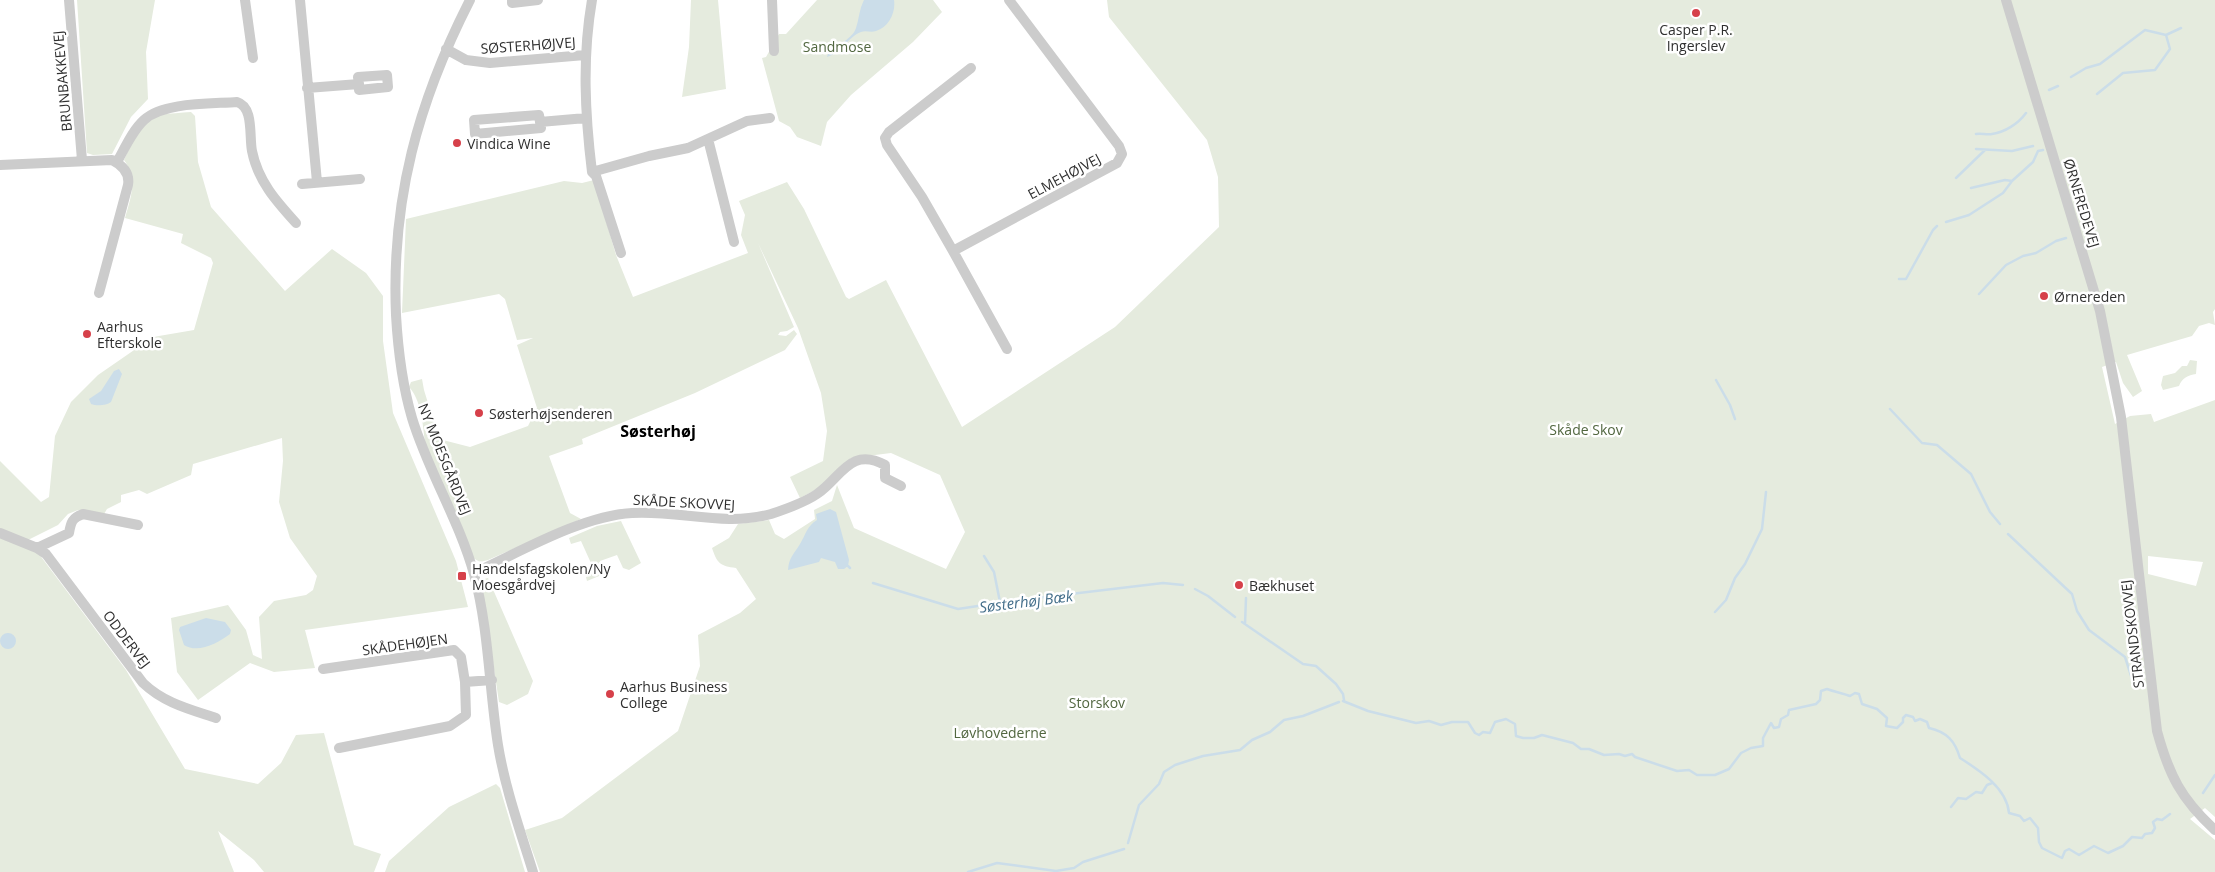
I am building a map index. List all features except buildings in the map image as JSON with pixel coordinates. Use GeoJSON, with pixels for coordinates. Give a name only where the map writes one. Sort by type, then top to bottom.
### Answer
{"type":"FeatureCollection","features":[{"type":"Feature","properties":{"kind":"street","name":"BRUNBAKKEVEJ"},"geometry":{"type":"LineString","coordinates":[[69,0],[82,160]]}},
{"type":"Feature","properties":{"kind":"street"},"geometry":{"type":"LineString","coordinates":[[245,0],[253,58]]}},
{"type":"Feature","properties":{"kind":"street"},"geometry":{"type":"LineString","coordinates":[[300,0],[317,182]]}},
{"type":"Feature","properties":{"kind":"street","name":"NY MOESGÅRDVEJ"},"geometry":{"type":"LineString","coordinates":[[470,0],[446,50],[417,131],[406,175],[398,220],[394,271],[397,325],[402,377],[412,420],[446,499],[474,573],[484,622],[498,745],[513,808],[533,872]]}},
{"type":"Feature","properties":{"kind":"street"},"geometry":{"type":"LineString","coordinates":[[512,0],[512,2],[538,0]]}},
{"type":"Feature","properties":{"kind":"street","name":"SØSTERHØJVEJ"},"geometry":{"type":"LineString","coordinates":[[592,0],[585,55],[586,118],[592,172],[596,176],[621,253]]}},
{"type":"Feature","properties":{"kind":"street"},"geometry":{"type":"LineString","coordinates":[[772,0],[774,51]]}},
{"type":"Feature","properties":{"kind":"street","name":"ELMEHØJVEJ"},"geometry":{"type":"LineString","coordinates":[[953,251],[1117,163],[1122,154],[1119,146],[1098,116],[1009,0]]}},
{"type":"Feature","properties":{"kind":"street","name":"ØRNEREDEVEJ"},"geometry":{"type":"LineString","coordinates":[[2006,0],[2100,311],[2121,417]]}},
{"type":"Feature","properties":{"kind":"street","name":"SØSTERHØJVEJ"},"geometry":{"type":"LineString","coordinates":[[446,50],[466,60],[490,63],[585,55]]}},
{"type":"Feature","properties":{"kind":"street"},"geometry":{"type":"LineString","coordinates":[[971,68],[889,132],[885,138],[887,145],[922,197],[953,251],[1006,349]]}},
{"type":"Feature","properties":{"kind":"street"},"geometry":{"type":"LineString","coordinates":[[308,88],[359,84]]}},
{"type":"Feature","properties":{"kind":"street"},"geometry":{"type":"LineString","coordinates":[[117,162],[143,120],[159,110],[242,103],[247,110],[252,150],[262,181],[272,196],[296,223]]}},
{"type":"Feature","properties":{"kind":"street"},"geometry":{"type":"LineString","coordinates":[[539,115],[540,122],[541,128],[475,134],[474,120],[539,115]]}},
{"type":"Feature","properties":{"kind":"street"},"geometry":{"type":"LineString","coordinates":[[540,122],[586,118]]}},
{"type":"Feature","properties":{"kind":"street"},"geometry":{"type":"LineString","coordinates":[[592,172],[649,156],[688,148],[746,121],[770,118]]}},
{"type":"Feature","properties":{"kind":"street"},"geometry":{"type":"LineString","coordinates":[[708,139],[734,242]]}},
{"type":"Feature","properties":{"kind":"street"},"geometry":{"type":"LineString","coordinates":[[0,164],[112,160],[117,162],[125,171],[129,180],[99,293]]}},
{"type":"Feature","properties":{"kind":"street"},"geometry":{"type":"LineString","coordinates":[[302,184],[360,179]]}},
{"type":"Feature","properties":{"kind":"street","name":"STRANDSKOVVEJ"},"geometry":{"type":"LineString","coordinates":[[2121,417],[2158,731],[2165,761],[2177,787],[2203,819],[2215,830]]}},
{"type":"Feature","properties":{"kind":"street","name":"SKÅDE SKOVVEJ"},"geometry":{"type":"LineString","coordinates":[[474,573],[591,520],[632,513],[665,513],[734,519],[771,514],[816,495],[831,483],[845,466],[864,459],[875,460],[885,465],[884,478],[901,486]]}},
{"type":"Feature","properties":{"kind":"street"},"geometry":{"type":"LineString","coordinates":[[37,548],[69,533],[71,521],[76,516],[83,514],[138,525]]}},
{"type":"Feature","properties":{"kind":"street","name":"ODDERVEJ"},"geometry":{"type":"LineString","coordinates":[[0,533],[37,548],[52,562],[143,683],[155,694],[171,703],[216,718]]}},
{"type":"Feature","properties":{"kind":"street","name":"SKÅDEHØJEN"},"geometry":{"type":"LineString","coordinates":[[324,669],[454,650],[461,657],[465,682],[466,715],[450,726],[339,748]]}},
{"type":"Feature","properties":{"kind":"street"},"geometry":{"type":"LineString","coordinates":[[465,682],[492,680]]}},
{"type":"Feature","properties":{"kind":"green space"},"geometry":{"type":"Polygon","coordinates":[[[77,0],[155,0],[146,52],[148,99],[131,117],[112,154],[93,155],[87,153],[77,0]]]}},
{"type":"Feature","properties":{"kind":"green space"},"geometry":{"type":"Polygon","coordinates":[[[691,0],[718,0],[726,89],[682,97],[689,47],[691,0]]]}},
{"type":"Feature","properties":{"kind":"green space","name":"Sandmose"},"geometry":{"type":"Polygon","coordinates":[[[817,0],[933,0],[942,12],[913,42],[851,95],[827,122],[821,146],[797,137],[790,127],[779,121],[762,58],[766,57],[779,34],[786,34],[817,0]]]}},
{"type":"Feature","properties":{"kind":"green space","name":"Skåde Skov"},"geometry":{"type":"Polygon","coordinates":[[[1107,0],[2215,0],[2215,309],[2213,312],[2215,325],[2209,323],[2199,326],[2192,336],[2127,355],[2142,391],[2133,397],[2123,383],[2116,362],[2102,367],[2115,424],[2130,416],[2151,414],[2154,422],[2215,400],[2215,817],[2205,808],[2190,819],[2215,840],[2215,872],[540,872],[525,830],[562,818],[678,731],[700,666],[698,635],[740,613],[756,599],[736,568],[720,563],[712,548],[729,538],[738,524],[769,520],[775,534],[784,539],[815,519],[814,510],[832,501],[837,485],[854,528],[946,569],[965,532],[940,475],[891,453],[851,458],[819,488],[800,498],[790,477],[823,461],[827,431],[821,393],[798,328],[758,243],[794,327],[780,332],[778,335],[786,336],[794,330],[797,334],[785,350],[695,393],[582,439],[583,444],[549,456],[570,513],[581,519],[480,562],[473,558],[425,442],[419,405],[409,387],[411,382],[422,379],[439,439],[470,447],[528,426],[537,408],[517,345],[533,338],[517,340],[505,299],[499,294],[402,313],[406,219],[564,181],[582,183],[594,180],[616,255],[633,297],[748,253],[741,235],[745,215],[739,201],[787,182],[804,209],[846,297],[849,299],[886,280],[962,427],[1115,327],[1219,227],[1218,177],[1207,140],[1109,17],[1107,0]],[[2148,556],[2148,574],[2196,586],[2203,562],[2148,556]]]}},
{"type":"Feature","properties":{"kind":"green space"},"geometry":{"type":"Polygon","coordinates":[[[191,112],[195,116],[198,162],[211,207],[285,291],[332,249],[366,273],[383,296],[383,341],[393,413],[456,561],[468,607],[305,630],[315,668],[274,672],[250,663],[198,700],[177,672],[171,618],[228,605],[246,630],[253,655],[262,659],[259,617],[274,601],[306,595],[313,590],[317,576],[290,538],[279,502],[283,461],[282,438],[193,464],[191,475],[147,494],[139,490],[121,495],[121,502],[107,509],[104,514],[78,510],[68,514],[58,525],[28,540],[0,529],[0,461],[41,502],[49,497],[55,436],[71,402],[98,375],[153,337],[194,330],[213,263],[211,258],[181,243],[183,234],[125,218],[131,195],[132,181],[131,174],[124,160],[138,134],[148,122],[164,114],[191,112]]]}},
{"type":"Feature","properties":{"kind":"green space"},"geometry":{"type":"Polygon","coordinates":[[[2190,360],[2197,361],[2196,374],[2186,377],[2179,386],[2163,390],[2161,385],[2163,376],[2175,373],[2182,366],[2187,366],[2190,360]]]}},
{"type":"Feature","properties":{"kind":"green space"},"geometry":{"type":"Polygon","coordinates":[[[621,521],[641,563],[629,570],[623,568],[617,555],[600,561],[604,574],[587,581],[586,577],[595,572],[581,541],[571,544],[569,538],[597,526],[621,521]]]}},
{"type":"Feature","properties":{"kind":"green space"},"geometry":{"type":"Polygon","coordinates":[[[0,537],[36,550],[126,670],[185,769],[258,784],[281,763],[296,735],[324,733],[354,845],[381,854],[374,872],[264,872],[254,860],[218,831],[234,872],[0,872],[0,537]]]}},
{"type":"Feature","properties":{"kind":"green space"},"geometry":{"type":"Polygon","coordinates":[[[488,578],[533,681],[528,694],[507,705],[499,702],[481,584],[484,579],[488,578]]]}},
{"type":"Feature","properties":{"kind":"green space"},"geometry":{"type":"Polygon","coordinates":[[[496,784],[500,788],[525,872],[385,872],[389,861],[449,807],[496,784]]]}},
{"type":"Feature","properties":{"kind":"water"},"geometry":{"type":"Polygon","coordinates":[[[864,0],[894,0],[893,14],[888,23],[874,32],[863,31],[856,34],[836,52],[827,57],[829,51],[854,32],[864,0]]]}},
{"type":"Feature","properties":{"kind":"water"},"geometry":{"type":"Polygon","coordinates":[[[119,369],[122,374],[111,402],[101,405],[91,404],[89,399],[101,391],[114,371],[119,369]]]}},
{"type":"Feature","properties":{"kind":"water"},"geometry":{"type":"Polygon","coordinates":[[[830,509],[836,512],[849,560],[848,566],[844,569],[838,569],[835,562],[821,558],[819,562],[788,570],[792,556],[809,528],[817,520],[816,514],[830,509]]]}},
{"type":"Feature","properties":{"kind":"water"},"geometry":{"type":"Polygon","coordinates":[[[206,618],[225,622],[231,630],[230,634],[214,644],[202,648],[184,645],[179,630],[180,627],[206,618]]]}},
{"type":"Feature","properties":{"kind":"water"},"geometry":{"type":"Polygon","coordinates":[[[5,633],[11,633],[16,638],[14,647],[5,649],[0,644],[0,638],[5,633]]]}},
{"type":"Feature","properties":{"kind":"waterway"},"geometry":{"type":"LineString","coordinates":[[2097,94],[2123,73],[2155,70],[2170,49],[2166,35],[2181,28]]}},
{"type":"Feature","properties":{"kind":"waterway"},"geometry":{"type":"LineString","coordinates":[[2071,77],[2086,68],[2100,64],[2145,30],[2166,35]]}},
{"type":"Feature","properties":{"kind":"waterway"},"geometry":{"type":"LineString","coordinates":[[2049,90],[2058,86]]}},
{"type":"Feature","properties":{"kind":"waterway"},"geometry":{"type":"LineString","coordinates":[[1976,134],[1990,134],[2002,131],[2015,124],[2026,113]]}},
{"type":"Feature","properties":{"kind":"waterway"},"geometry":{"type":"LineString","coordinates":[[1976,149],[2012,151],[2033,146]]}},
{"type":"Feature","properties":{"kind":"waterway"},"geometry":{"type":"LineString","coordinates":[[1956,178],[1985,150]]}},
{"type":"Feature","properties":{"kind":"waterway"},"geometry":{"type":"LineString","coordinates":[[1946,222],[1969,215],[2003,193],[2012,181],[2033,162],[2038,151],[2043,150]]}},
{"type":"Feature","properties":{"kind":"waterway"},"geometry":{"type":"LineString","coordinates":[[1971,188],[2005,180],[2012,181]]}},
{"type":"Feature","properties":{"kind":"waterway"},"geometry":{"type":"LineString","coordinates":[[1899,279],[1906,279],[1937,226]]}},
{"type":"Feature","properties":{"kind":"waterway"},"geometry":{"type":"LineString","coordinates":[[1979,294],[2006,265],[2066,238]]}},
{"type":"Feature","properties":{"kind":"waterway"},"geometry":{"type":"LineString","coordinates":[[1716,380],[1730,405],[1735,419]]}},
{"type":"Feature","properties":{"kind":"waterway"},"geometry":{"type":"LineString","coordinates":[[1890,409],[1922,443],[1937,445],[1971,474],[1990,512],[2000,524]]}},
{"type":"Feature","properties":{"kind":"waterway"},"geometry":{"type":"LineString","coordinates":[[1715,612],[1726,600],[1735,578],[1745,564],[1762,529],[1766,492]]}},
{"type":"Feature","properties":{"kind":"waterway"},"geometry":{"type":"LineString","coordinates":[[2008,534],[2072,594],[2077,611],[2089,630],[2125,657],[2135,688]]}},
{"type":"Feature","properties":{"kind":"waterway"},"geometry":{"type":"LineString","coordinates":[[984,556],[994,572],[1000,602]]}},
{"type":"Feature","properties":{"kind":"waterway","name":"Søsterhøj Bæk"},"geometry":{"type":"LineString","coordinates":[[873,583],[958,609],[1163,583],[1183,585]]}},
{"type":"Feature","properties":{"kind":"waterway","name":"Søsterhøj Bæk"},"geometry":{"type":"LineString","coordinates":[[1195,589],[1208,596],[1235,617]]}},
{"type":"Feature","properties":{"kind":"waterway"},"geometry":{"type":"LineString","coordinates":[[1245,624],[1246,598]]}},
{"type":"Feature","properties":{"kind":"waterway","name":"Søsterhøj Bæk"},"geometry":{"type":"LineString","coordinates":[[1242,622],[1303,664],[1316,666],[1336,684],[1343,694],[1344,700]]}},
{"type":"Feature","properties":{"kind":"waterway","name":"Søsterhøj Bæk"},"geometry":{"type":"LineString","coordinates":[[1343,701],[1368,711],[1416,723],[1429,721],[1441,725],[1452,722],[1468,722],[1475,733],[1479,735],[1483,732],[1490,733],[1495,722],[1506,719],[1515,724],[1516,736],[1523,738],[1534,738],[1542,735],[1573,743],[1581,749],[1589,749],[1604,755],[1619,754],[1625,756],[1632,754],[1635,757],[1677,771],[1689,770],[1697,775],[1715,775],[1729,769],[1741,753],[1751,748],[1763,746],[1763,738],[1771,723],[1774,728],[1779,727],[1781,719],[1788,715],[1789,710],[1816,704],[1820,700],[1821,691],[1827,689],[1850,696],[1855,693],[1859,694],[1862,704],[1877,709],[1887,718],[1886,726],[1897,728],[1903,722],[1903,718],[1906,715],[1913,717],[1915,721],[1920,719],[1927,722],[1929,728],[1941,732],[1953,742],[1960,758],[1983,774],[1998,788],[2007,804],[2009,813],[2020,816],[2024,821],[2030,818],[2038,828],[2039,842],[2042,848],[2062,858],[2065,851],[2069,849],[2079,855],[2094,846],[2108,853],[2123,846],[2132,837],[2142,838],[2145,834],[2152,833],[2155,828],[2153,822],[2157,819],[2162,820],[2170,814]]}},
{"type":"Feature","properties":{"kind":"waterway"},"geometry":{"type":"LineString","coordinates":[[1128,843],[1139,805],[1159,784],[1164,772],[1175,765],[1203,756],[1240,750],[1252,740],[1270,732],[1284,720],[1303,716],[1339,702]]}},
{"type":"Feature","properties":{"kind":"waterway","name":"Søsterhøj Bæk"},"geometry":{"type":"LineString","coordinates":[[2203,793],[2215,775]]}},
{"type":"Feature","properties":{"kind":"waterway"},"geometry":{"type":"LineString","coordinates":[[1951,807],[1958,798],[1966,799],[1976,792],[1982,793],[1987,785],[1992,783]]}},
{"type":"Feature","properties":{"kind":"waterway"},"geometry":{"type":"LineString","coordinates":[[968,872],[997,863],[1056,871],[1074,868],[1083,862],[1124,849]]}},
{"type":"Feature","properties":{"kind":"place","name":"Casper P.R. Ingerslev"},"geometry":{"type":"Point","coordinates":[1696,13]}},
{"type":"Feature","properties":{"kind":"place","name":"Vindica Wine"},"geometry":{"type":"Point","coordinates":[457,143]}},
{"type":"Feature","properties":{"kind":"place","name":"Ørnereden"},"geometry":{"type":"Point","coordinates":[2044,296]}},
{"type":"Feature","properties":{"kind":"place","name":"Aarhus Efterskole"},"geometry":{"type":"Point","coordinates":[87,334]}},
{"type":"Feature","properties":{"kind":"place","name":"Søsterhøjsenderen"},"geometry":{"type":"Point","coordinates":[479,413]}},
{"type":"Feature","properties":{"kind":"place","name":"Handelsfagskolen/Ny Moesgårdvej"},"geometry":{"type":"Point","coordinates":[462,576]}},
{"type":"Feature","properties":{"kind":"place","name":"Bækhuset"},"geometry":{"type":"Point","coordinates":[1239,585]}},
{"type":"Feature","properties":{"kind":"place","name":"Aarhus Business College"},"geometry":{"type":"Point","coordinates":[610,694]}},
{"type":"Feature","properties":{"kind":"district","name":"Søsterhøj"},"geometry":{"type":"Point","coordinates":[658,431]}},
{"type":"Feature","properties":{"kind":"park label","name":"Storskov"},"geometry":{"type":"Point","coordinates":[1097,702]}},
{"type":"Feature","properties":{"kind":"park label","name":"Løvhovederne"},"geometry":{"type":"Point","coordinates":[1000,732]}}]}
